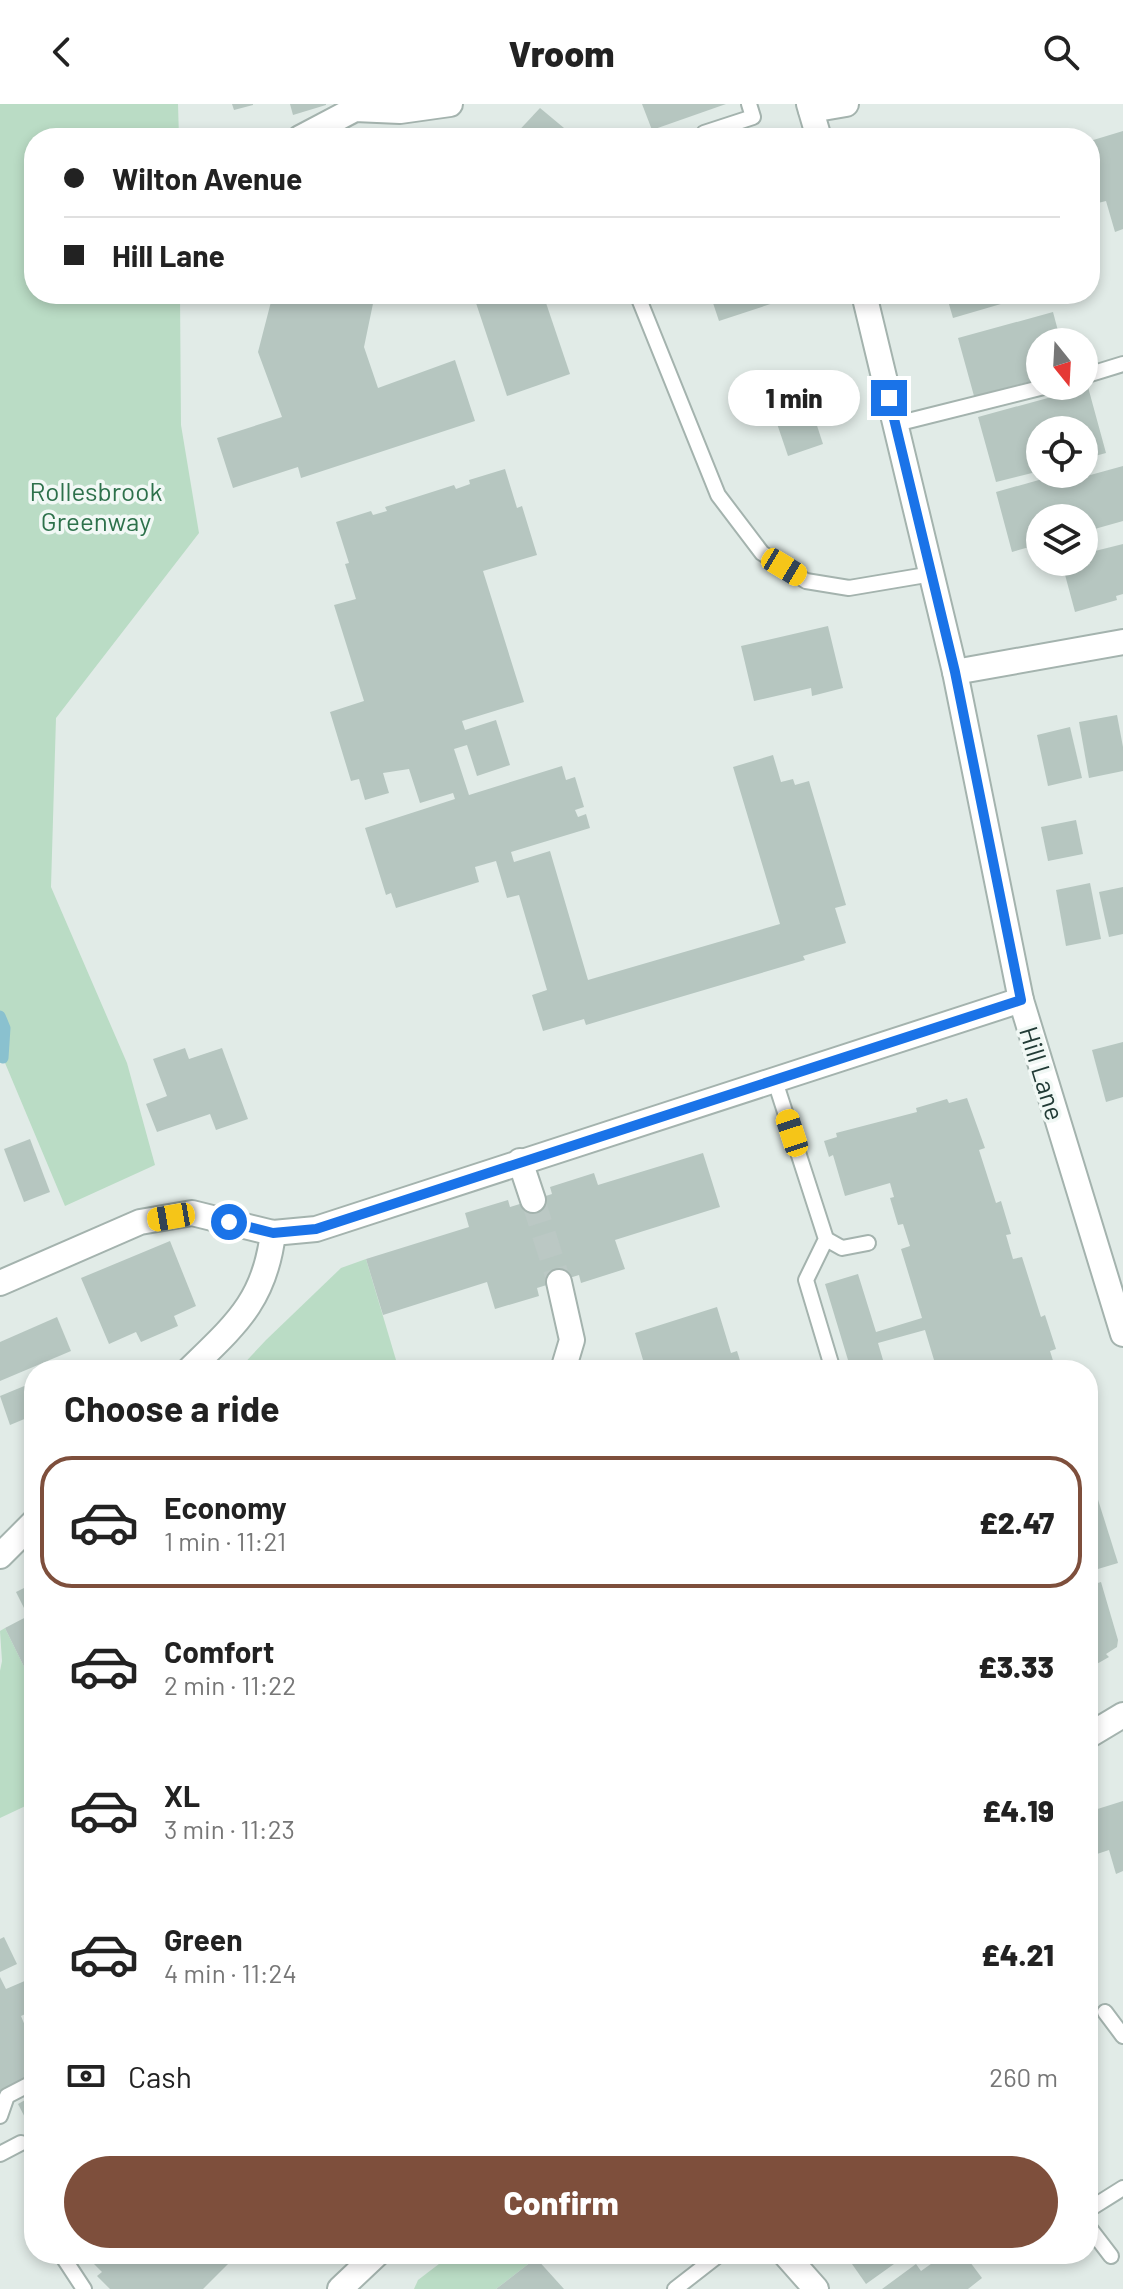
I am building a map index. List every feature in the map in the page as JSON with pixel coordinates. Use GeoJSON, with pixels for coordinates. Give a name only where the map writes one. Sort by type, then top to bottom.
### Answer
{"type":"FeatureCollection","features":[{"type":"Feature","properties":{"kind":"street"},"geometry":{"type":"LineString","coordinates":[[319,128],[355,109],[400,111],[450,104]]}},
{"type":"Feature","properties":{"kind":"street"},"geometry":{"type":"LineString","coordinates":[[816,128],[810,107],[846,104]]}},
{"type":"Feature","properties":{"kind":"street","name":"Hill Lane"},"geometry":{"type":"LineString","coordinates":[[866,304],[955,672],[1021,1000],[1123,1334]]}},
{"type":"Feature","properties":{"kind":"street"},"geometry":{"type":"LineString","coordinates":[[955,672],[1123,642]]}},
{"type":"Feature","properties":{"kind":"street"},"geometry":{"type":"LineString","coordinates":[[0,1283],[140,1222],[192,1213],[273,1233],[316,1229],[1021,1000]]}},
{"type":"Feature","properties":{"kind":"street"},"geometry":{"type":"LineString","coordinates":[[520,1161],[533,1200]]}},
{"type":"Feature","properties":{"kind":"street"},"geometry":{"type":"LineString","coordinates":[[199,1360],[245,1312],[258,1292],[270,1257],[273,1233]]}},
{"type":"Feature","properties":{"kind":"street"},"geometry":{"type":"LineString","coordinates":[[559,1282],[572,1340],[566,1360]]}},
{"type":"Feature","properties":{"kind":"street"},"geometry":{"type":"LineString","coordinates":[[0,1556],[24,1532]]}},
{"type":"Feature","properties":{"kind":"street"},"geometry":{"type":"LineString","coordinates":[[1098,1730],[1123,1715]]}},
{"type":"Feature","properties":{"kind":"street"},"geometry":{"type":"LineString","coordinates":[[340,2289],[366,2264]]}},
{"type":"Feature","properties":{"kind":"street"},"geometry":{"type":"LineString","coordinates":[[794,2264],[816,2289]]}},
{"type":"Feature","properties":{"kind":"lane"},"geometry":{"type":"LineString","coordinates":[[719,128],[753,117],[749,104]]}},
{"type":"Feature","properties":{"kind":"lane"},"geometry":{"type":"LineString","coordinates":[[641,304],[718,495],[762,553],[806,581],[849,588],[932,574]]}},
{"type":"Feature","properties":{"kind":"lane"},"geometry":{"type":"LineString","coordinates":[[1098,372],[1123,364]]}},
{"type":"Feature","properties":{"kind":"lane"},"geometry":{"type":"LineString","coordinates":[[896,424],[1026,392]]}},
{"type":"Feature","properties":{"kind":"lane"},"geometry":{"type":"LineString","coordinates":[[775,1081],[826,1239],[842,1248],[868,1243]]}},
{"type":"Feature","properties":{"kind":"lane"},"geometry":{"type":"LineString","coordinates":[[826,1239],[806,1280],[830,1360]]}},
{"type":"Feature","properties":{"kind":"lane"},"geometry":{"type":"LineString","coordinates":[[1105,2012],[1123,2036]]}},
{"type":"Feature","properties":{"kind":"lane"},"geometry":{"type":"LineString","coordinates":[[0,2116],[7,2096],[24,2087]]}},
{"type":"Feature","properties":{"kind":"lane"},"geometry":{"type":"LineString","coordinates":[[0,2154],[21,2143]]}},
{"type":"Feature","properties":{"kind":"lane"},"geometry":{"type":"LineString","coordinates":[[1098,2204],[1123,2188]]}},
{"type":"Feature","properties":{"kind":"lane"},"geometry":{"type":"LineString","coordinates":[[1098,2239],[1111,2256]]}},
{"type":"Feature","properties":{"kind":"lane"},"geometry":{"type":"LineString","coordinates":[[68,2264],[84,2289]]}},
{"type":"Feature","properties":{"kind":"lane"},"geometry":{"type":"LineString","coordinates":[[675,2289],[707,2264]]}},
{"type":"Feature","properties":{"kind":"green space","name":"Rollesbrook Greenway"},"geometry":{"type":"Polygon","coordinates":[[[0,104],[178,104],[179,128],[24,128],[24,304],[180,304],[181,425],[199,533],[56,718],[51,887],[127,1063],[155,1165],[65,1206],[0,1051],[0,104]]]}},
{"type":"Feature","properties":{"kind":"green space"},"geometry":{"type":"Polygon","coordinates":[[[366,1259],[396,1360],[247,1360],[266,1340],[341,1268],[366,1259]]]}},
{"type":"Feature","properties":{"kind":"green space"},"geometry":{"type":"Polygon","coordinates":[[[5,1628],[24,1667],[24,1807],[0,1818],[2,1661],[0,1631],[5,1628]]]}},
{"type":"Feature","properties":{"kind":"green space"},"geometry":{"type":"Polygon","coordinates":[[[439,2264],[528,2264],[496,2289],[414,2289],[418,2280],[439,2264]]]}},
{"type":"Feature","properties":{"kind":"building"},"geometry":{"type":"Polygon","coordinates":[[[232,104],[253,104],[253,105],[234,110],[232,104]]]}},
{"type":"Feature","properties":{"kind":"building"},"geometry":{"type":"Polygon","coordinates":[[[290,104],[326,104],[326,105],[293,115],[290,104]]]}},
{"type":"Feature","properties":{"kind":"building"},"geometry":{"type":"Polygon","coordinates":[[[642,104],[726,104],[658,128],[651,128],[642,104]]]}},
{"type":"Feature","properties":{"kind":"building"},"geometry":{"type":"Polygon","coordinates":[[[540,108],[564,128],[521,128],[540,108]]]}},
{"type":"Feature","properties":{"kind":"building"},"geometry":{"type":"Polygon","coordinates":[[[1123,131],[1123,229],[1115,232],[1106,201],[1100,202],[1100,138],[1123,131]]]}},
{"type":"Feature","properties":{"kind":"building"},"geometry":{"type":"Polygon","coordinates":[[[270,304],[373,304],[364,347],[378,388],[455,360],[475,421],[301,478],[298,467],[233,488],[217,438],[282,417],[258,352],[270,304]]]}},
{"type":"Feature","properties":{"kind":"building"},"geometry":{"type":"Polygon","coordinates":[[[476,304],[546,304],[570,374],[507,396],[476,304]]]}},
{"type":"Feature","properties":{"kind":"building"},"geometry":{"type":"Polygon","coordinates":[[[713,304],[771,304],[719,321],[713,304]]]}},
{"type":"Feature","properties":{"kind":"building"},"geometry":{"type":"Polygon","coordinates":[[[949,304],[1001,304],[953,318],[949,304]]]}},
{"type":"Feature","properties":{"kind":"building"},"geometry":{"type":"Polygon","coordinates":[[[1053,312],[1057,328],[1026,328],[1026,383],[974,396],[958,338],[1053,312]]]}},
{"type":"Feature","properties":{"kind":"building"},"geometry":{"type":"Polygon","coordinates":[[[806,392],[823,444],[788,456],[770,403],[806,392]]]}},
{"type":"Feature","properties":{"kind":"building"},"geometry":{"type":"Polygon","coordinates":[[[1040,400],[1092,400],[1096,416],[1026,416],[1026,474],[996,482],[978,417],[1040,400]]]}},
{"type":"Feature","properties":{"kind":"building"},"geometry":{"type":"Polygon","coordinates":[[[1098,424],[1106,453],[1098,455],[1098,424]]]}},
{"type":"Feature","properties":{"kind":"building"},"geometry":{"type":"Polygon","coordinates":[[[1123,466],[1123,521],[1098,528],[1098,504],[1026,504],[1026,548],[1012,552],[996,492],[1026,484],[1026,488],[1098,488],[1098,473],[1123,466]]]}},
{"type":"Feature","properties":{"kind":"building"},"geometry":{"type":"Polygon","coordinates":[[[505,469],[517,508],[522,506],[537,555],[483,571],[524,702],[462,721],[465,730],[496,720],[510,765],[477,776],[467,745],[454,749],[469,795],[562,766],[566,780],[575,777],[584,807],[575,810],[578,817],[586,814],[590,828],[511,852],[514,862],[550,851],[588,980],[780,924],[733,767],[773,755],[781,782],[793,779],[795,785],[809,781],[846,905],[835,908],[846,943],[803,956],[805,960],[586,1025],[584,1019],[543,1031],[532,995],[547,990],[519,895],[507,898],[496,861],[475,867],[479,882],[396,908],[391,893],[386,895],[365,828],[455,799],[453,793],[420,803],[409,769],[383,773],[389,793],[365,800],[359,779],[351,781],[330,712],[364,701],[334,605],[356,599],[336,522],[371,511],[373,515],[387,511],[385,507],[454,485],[456,489],[470,484],[469,480],[505,469]]]}},
{"type":"Feature","properties":{"kind":"building"},"geometry":{"type":"Polygon","coordinates":[[[1123,544],[1123,594],[1116,596],[1117,600],[1075,612],[1065,576],[1098,576],[1098,550],[1123,544]]]}},
{"type":"Feature","properties":{"kind":"building"},"geometry":{"type":"Polygon","coordinates":[[[828,626],[843,688],[812,696],[811,688],[754,701],[741,646],[828,626]]]}},
{"type":"Feature","properties":{"kind":"building"},"geometry":{"type":"Polygon","coordinates":[[[1117,715],[1123,747],[1123,771],[1089,778],[1079,722],[1117,715]]]}},
{"type":"Feature","properties":{"kind":"building"},"geometry":{"type":"Polygon","coordinates":[[[1070,727],[1082,778],[1048,786],[1037,735],[1070,727]]]}},
{"type":"Feature","properties":{"kind":"building"},"geometry":{"type":"Polygon","coordinates":[[[1076,820],[1083,854],[1048,861],[1041,827],[1076,820]]]}},
{"type":"Feature","properties":{"kind":"building"},"geometry":{"type":"Polygon","coordinates":[[[1090,883],[1101,939],[1066,946],[1056,890],[1090,883]]]}},
{"type":"Feature","properties":{"kind":"building"},"geometry":{"type":"Polygon","coordinates":[[[1123,887],[1123,934],[1109,937],[1099,892],[1123,887]]]}},
{"type":"Feature","properties":{"kind":"building"},"geometry":{"type":"Polygon","coordinates":[[[1123,1042],[1123,1097],[1106,1102],[1092,1050],[1123,1042]]]}},
{"type":"Feature","properties":{"kind":"building"},"geometry":{"type":"Polygon","coordinates":[[[185,1048],[189,1059],[222,1048],[248,1119],[216,1130],[210,1114],[157,1132],[146,1104],[167,1096],[153,1059],[185,1048]]]}},
{"type":"Feature","properties":{"kind":"building"},"geometry":{"type":"Polygon","coordinates":[[[967,1098],[985,1148],[979,1150],[996,1203],[1001,1201],[1011,1234],[1006,1235],[1013,1259],[1022,1257],[1041,1317],[1045,1315],[1056,1349],[1050,1351],[1053,1360],[934,1360],[925,1330],[878,1343],[883,1360],[848,1360],[825,1284],[858,1274],[876,1332],[922,1318],[901,1249],[910,1246],[903,1224],[898,1225],[890,1198],[894,1197],[890,1183],[845,1196],[833,1155],[829,1157],[824,1141],[837,1137],[836,1133],[917,1112],[916,1108],[947,1099],[949,1103],[967,1098]]]}},
{"type":"Feature","properties":{"kind":"building"},"geometry":{"type":"Polygon","coordinates":[[[30,1139],[50,1192],[24,1202],[4,1149],[30,1139]]]}},
{"type":"Feature","properties":{"kind":"building"},"geometry":{"type":"Polygon","coordinates":[[[703,1153],[720,1207],[615,1240],[625,1269],[581,1283],[579,1275],[537,1288],[539,1296],[495,1309],[487,1282],[383,1315],[366,1259],[469,1227],[465,1213],[508,1200],[510,1207],[533,1200],[552,1194],[550,1187],[594,1173],[598,1185],[703,1153]]]}},
{"type":"Feature","properties":{"kind":"building"},"geometry":{"type":"Polygon","coordinates":[[[170,1241],[196,1306],[174,1316],[178,1326],[141,1342],[136,1332],[109,1344],[81,1278],[170,1241]]]}},
{"type":"Feature","properties":{"kind":"building"},"geometry":{"type":"Polygon","coordinates":[[[717,1307],[731,1353],[737,1351],[740,1360],[643,1360],[635,1333],[717,1307]]]}},
{"type":"Feature","properties":{"kind":"building"},"geometry":{"type":"Polygon","coordinates":[[[57,1317],[71,1351],[50,1360],[24,1360],[24,1371],[0,1381],[0,1342],[57,1317]]]}},
{"type":"Feature","properties":{"kind":"building"},"geometry":{"type":"Polygon","coordinates":[[[24,1386],[24,1419],[10,1425],[0,1396],[24,1386]]]}},
{"type":"Feature","properties":{"kind":"building"},"geometry":{"type":"Polygon","coordinates":[[[1098,1500],[1118,1563],[1098,1569],[1098,1500]]]}},
{"type":"Feature","properties":{"kind":"building"},"geometry":{"type":"Polygon","coordinates":[[[1101,1582],[1118,1640],[1117,1647],[1106,1654],[1109,1657],[1098,1663],[1098,1583],[1101,1582]]]}},
{"type":"Feature","properties":{"kind":"building"},"geometry":{"type":"Polygon","coordinates":[[[24,1588],[24,1608],[16,1592],[24,1588]]]}},
{"type":"Feature","properties":{"kind":"building"},"geometry":{"type":"Polygon","coordinates":[[[24,1618],[24,1667],[5,1628],[24,1618]]]}},
{"type":"Feature","properties":{"kind":"building"},"geometry":{"type":"Polygon","coordinates":[[[1123,1801],[1123,1871],[1116,1874],[1109,1850],[1098,1854],[1098,1809],[1123,1801]]]}},
{"type":"Feature","properties":{"kind":"building"},"geometry":{"type":"Polygon","coordinates":[[[4,1937],[17,1964],[0,1972],[0,1939],[4,1937]]]}},
{"type":"Feature","properties":{"kind":"building"},"geometry":{"type":"Polygon","coordinates":[[[0,1977],[6,1989],[24,1981],[24,2015],[21,2016],[24,2023],[24,2079],[0,2092],[0,1977]]]}},
{"type":"Feature","properties":{"kind":"building"},"geometry":{"type":"Polygon","coordinates":[[[24,2101],[24,2116],[18,2104],[24,2101]]]}},
{"type":"Feature","properties":{"kind":"building"},"geometry":{"type":"Polygon","coordinates":[[[94,2264],[228,2264],[203,2289],[110,2289],[97,2276],[102,2272],[94,2264]]]}},
{"type":"Feature","properties":{"kind":"building"},"geometry":{"type":"Polygon","coordinates":[[[528,2264],[541,2264],[564,2289],[496,2289],[528,2264]]]}},
{"type":"Feature","properties":{"kind":"building"},"geometry":{"type":"Polygon","coordinates":[[[852,2264],[894,2264],[866,2284],[852,2264]]]}},
{"type":"Feature","properties":{"kind":"building"},"geometry":{"type":"Polygon","coordinates":[[[916,2264],[921,2271],[931,2264],[972,2264],[982,2278],[968,2289],[882,2289],[916,2264]]]}},
{"type":"Feature","properties":{"kind":"waterway"},"geometry":{"type":"LineString","coordinates":[[0,1016],[5,1028],[3,1058]]}},
{"type":"Feature","properties":{"kind":"tunnel"},"geometry":{"type":"LineString","coordinates":[[533,1200],[559,1282]]}},
{"type":"Feature","properties":{"kind":"route"},"geometry":{"type":"LineString","coordinates":[[229,1222],[273,1233],[316,1229],[359,1217],[520,1161],[1021,1000],[955,672],[889,398]]}}]}
